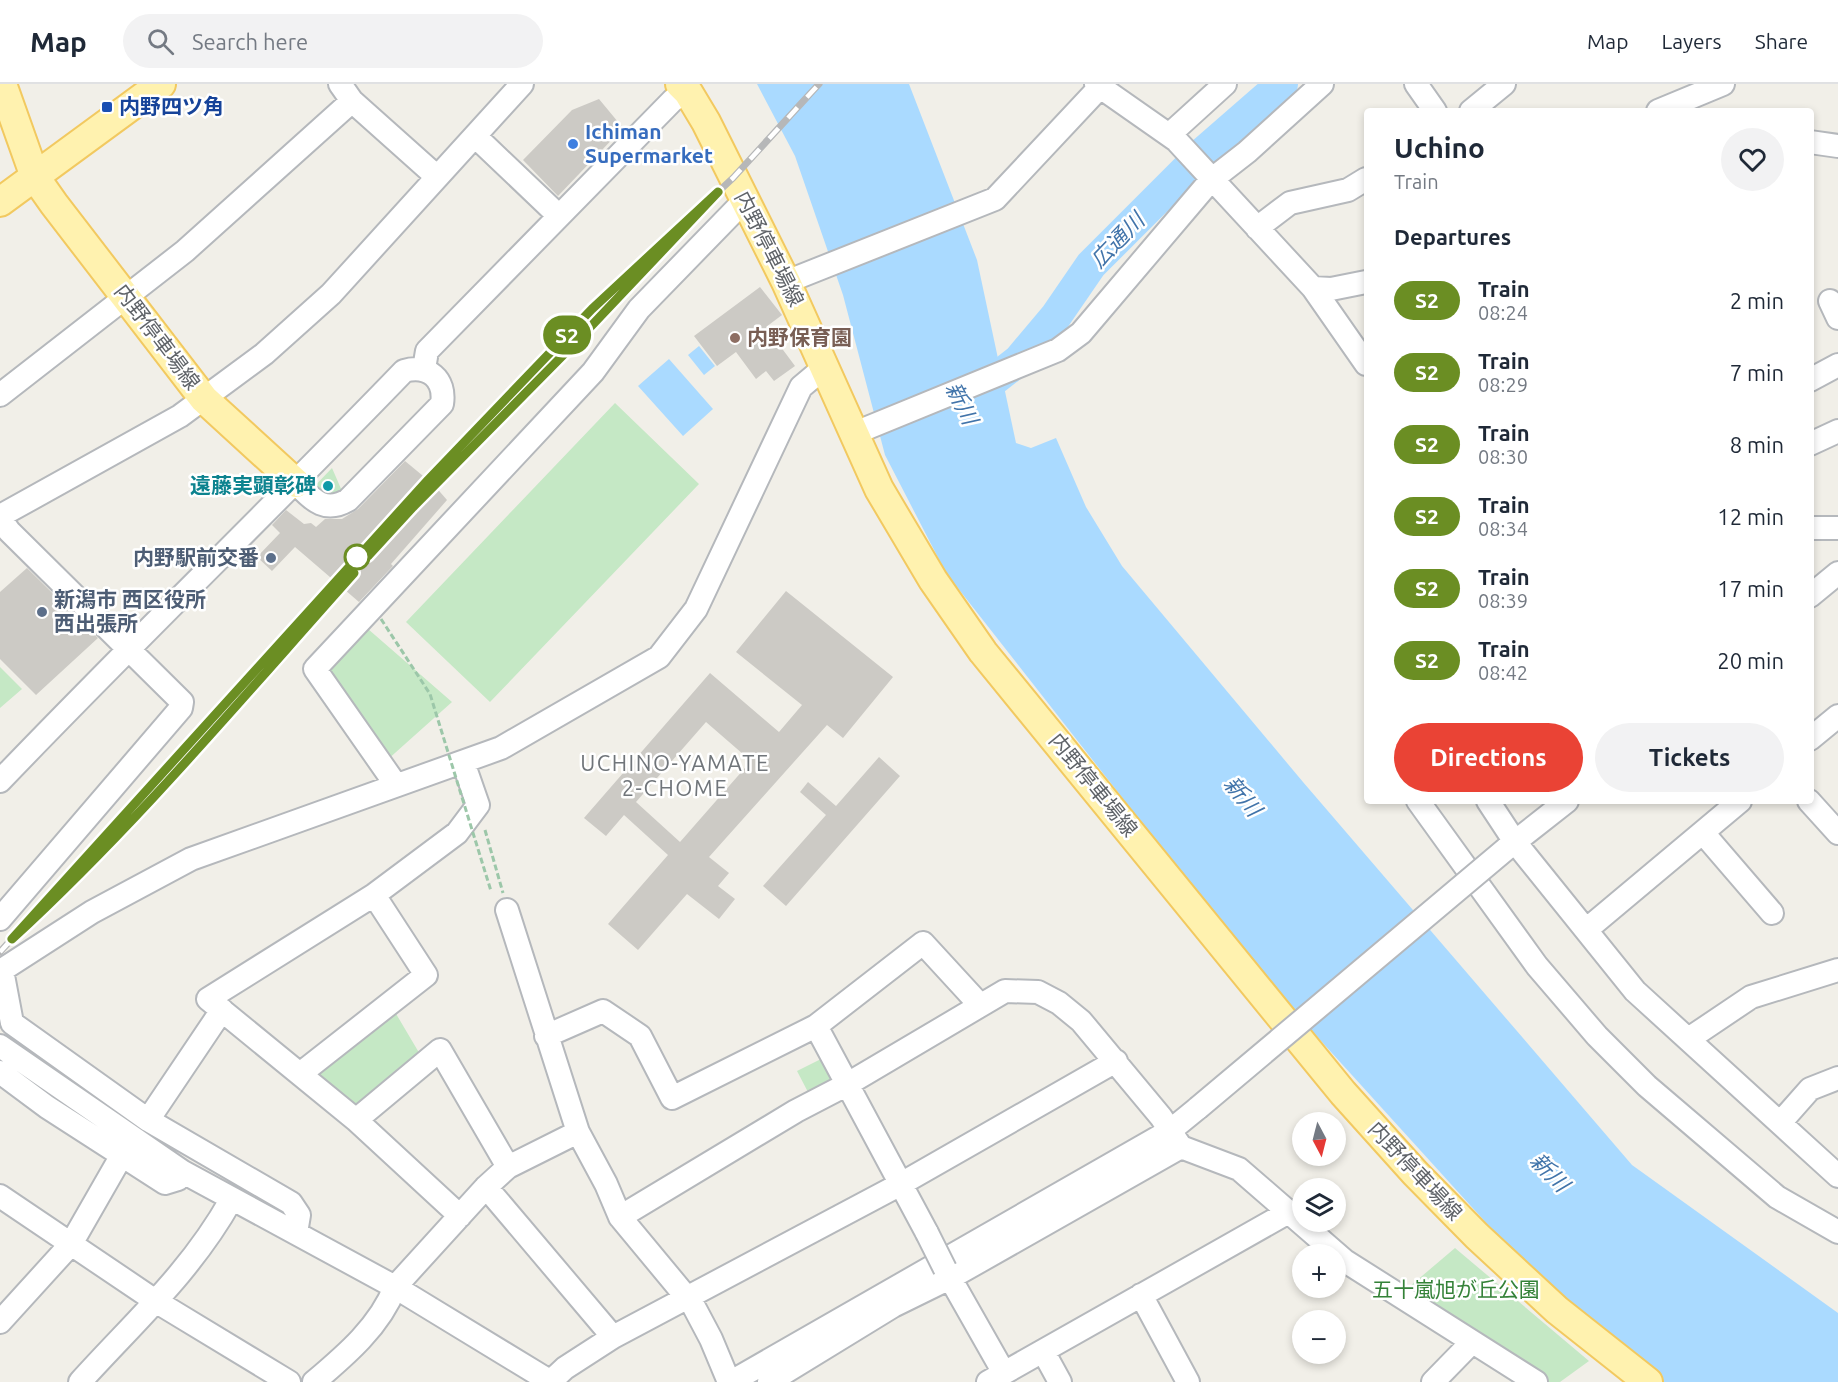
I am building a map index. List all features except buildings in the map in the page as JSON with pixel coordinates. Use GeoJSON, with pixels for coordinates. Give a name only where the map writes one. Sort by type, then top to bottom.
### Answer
{"type":"FeatureCollection","features":[{"type":"Feature","properties":{"kind":"main road","name":"内野停車場線"},"geometry":{"type":"LineString","coordinates":[[2,84],[35,177],[204,399],[296,483]]}},
{"type":"Feature","properties":{"kind":"main road"},"geometry":{"type":"LineString","coordinates":[[0,202],[161,84]]}},
{"type":"Feature","properties":{"kind":"main road","name":"内野停車場線"},"geometry":{"type":"LineString","coordinates":[[684,88],[706,122],[786,282],[826,366],[879,489],[904,535],[983,652],[1343,1094],[1477,1236],[1557,1310],[1648,1382]]}},
{"type":"Feature","properties":{"kind":"street"},"geometry":{"type":"LineString","coordinates":[[0,919],[182,708],[182,702],[9,531],[0,517],[180,416],[264,354],[331,294],[522,84]]}},
{"type":"Feature","properties":{"kind":"street"},"geometry":{"type":"LineString","coordinates":[[1173,137],[1225,84]]}},
{"type":"Feature","properties":{"kind":"street"},"geometry":{"type":"LineString","coordinates":[[855,434],[1058,350],[1081,333],[1208,177],[1247,152],[1322,84]]}},
{"type":"Feature","properties":{"kind":"street"},"geometry":{"type":"LineString","coordinates":[[1416,84],[1433,108]]}},
{"type":"Feature","properties":{"kind":"street"},"geometry":{"type":"LineString","coordinates":[[1475,108],[1504,84]]}},
{"type":"Feature","properties":{"kind":"street"},"geometry":{"type":"LineString","coordinates":[[1665,108],[1723,84]]}},
{"type":"Feature","properties":{"kind":"street"},"geometry":{"type":"LineString","coordinates":[[786,282],[996,199],[1098,86],[1173,137],[1313,288],[1364,361]]}},
{"type":"Feature","properties":{"kind":"street"},"geometry":{"type":"LineString","coordinates":[[424,369],[427,351],[684,88]]}},
{"type":"Feature","properties":{"kind":"street"},"geometry":{"type":"LineString","coordinates":[[0,395],[128,298],[185,251],[346,93],[436,176]]}},
{"type":"Feature","properties":{"kind":"street"},"geometry":{"type":"LineString","coordinates":[[476,136],[559,216]]}},
{"type":"Feature","properties":{"kind":"street"},"geometry":{"type":"LineString","coordinates":[[1814,142],[1837,144]]}},
{"type":"Feature","properties":{"kind":"street"},"geometry":{"type":"LineString","coordinates":[[1257,228],[1290,202],[1348,190],[1364,180]]}},
{"type":"Feature","properties":{"kind":"street"},"geometry":{"type":"LineString","coordinates":[[396,785],[315,669],[593,372],[639,309],[744,201]]}},
{"type":"Feature","properties":{"kind":"street"},"geometry":{"type":"LineString","coordinates":[[1313,288],[1331,289],[1364,282]]}},
{"type":"Feature","properties":{"kind":"street"},"geometry":{"type":"LineString","coordinates":[[1814,378],[1838,365]]}},
{"type":"Feature","properties":{"kind":"street"},"geometry":{"type":"LineString","coordinates":[[296,1233],[299,1215],[291,1203],[148,1120],[12,1023],[2,970],[92,912],[191,859],[501,748],[659,657],[696,609],[801,387],[826,366]]}},
{"type":"Feature","properties":{"kind":"street"},"geometry":{"type":"LineString","coordinates":[[0,781],[127,648],[296,483],[404,371],[424,369],[436,376],[442,385],[442,404],[348,500],[338,506],[325,506],[314,502],[296,483]]}},
{"type":"Feature","properties":{"kind":"street"},"geometry":{"type":"LineString","coordinates":[[1814,442],[1838,431]]}},
{"type":"Feature","properties":{"kind":"street"},"geometry":{"type":"LineString","coordinates":[[1814,528],[1838,528]]}},
{"type":"Feature","properties":{"kind":"street"},"geometry":{"type":"LineString","coordinates":[[1814,593],[1838,573]]}},
{"type":"Feature","properties":{"kind":"street"},"geometry":{"type":"LineString","coordinates":[[1814,737],[1838,716]]}},
{"type":"Feature","properties":{"kind":"street"},"geometry":{"type":"LineString","coordinates":[[460,1216],[356,1120],[208,999],[374,895],[457,833],[478,805],[463,762]]}},
{"type":"Feature","properties":{"kind":"street"},"geometry":{"type":"LineString","coordinates":[[1420,804],[1537,966],[1597,1036],[1647,1086],[1777,1197],[1838,1232]]}},
{"type":"Feature","properties":{"kind":"street"},"geometry":{"type":"LineString","coordinates":[[1490,804],[1511,846],[1586,930],[1635,991],[1838,1176]]}},
{"type":"Feature","properties":{"kind":"street"},"geometry":{"type":"LineString","coordinates":[[769,1382],[948,1273],[1176,1139],[1198,1108],[1563,804]]}},
{"type":"Feature","properties":{"kind":"street"},"geometry":{"type":"LineString","coordinates":[[1586,930],[1704,834],[1737,804]]}},
{"type":"Feature","properties":{"kind":"street"},"geometry":{"type":"LineString","coordinates":[[1812,804],[1838,833]]}},
{"type":"Feature","properties":{"kind":"street"},"geometry":{"type":"LineString","coordinates":[[1704,834],[1772,913]]}},
{"type":"Feature","properties":{"kind":"street"},"geometry":{"type":"LineString","coordinates":[[300,1074],[426,975],[374,895]]}},
{"type":"Feature","properties":{"kind":"street"},"geometry":{"type":"LineString","coordinates":[[507,910],[578,1132],[606,1184],[620,1217],[687,1296],[711,1339],[730,1382],[1176,1139]]}},
{"type":"Feature","properties":{"kind":"street"},"geometry":{"type":"LineString","coordinates":[[546,1036],[603,1011],[640,1036],[672,1098],[816,1026],[923,943],[981,1005]]}},
{"type":"Feature","properties":{"kind":"street"},"geometry":{"type":"LineString","coordinates":[[1689,1038],[1751,997],[1838,970]]}},
{"type":"Feature","properties":{"kind":"street"},"geometry":{"type":"LineString","coordinates":[[620,1217],[796,1111],[846,1085],[1005,991],[1038,992],[1059,1002],[1081,1021],[1116,1061],[1176,1139],[1239,1169],[1345,1261],[1536,1382]]}},
{"type":"Feature","properties":{"kind":"street"},"geometry":{"type":"LineString","coordinates":[[148,1120],[222,1010]]}},
{"type":"Feature","properties":{"kind":"street"},"geometry":{"type":"LineString","coordinates":[[816,1026],[948,1273],[996,1378],[1287,1213]]}},
{"type":"Feature","properties":{"kind":"street"},"geometry":{"type":"LineString","coordinates":[[0,1046],[126,1146]]}},
{"type":"Feature","properties":{"kind":"street"},"geometry":{"type":"LineString","coordinates":[[356,1120],[440,1050],[508,1167]]}},
{"type":"Feature","properties":{"kind":"street"},"geometry":{"type":"LineString","coordinates":[[0,1072],[46,1107],[183,1172],[395,1287],[550,1382],[565,1368],[613,1337],[899,1185],[1116,1061]]}},
{"type":"Feature","properties":{"kind":"street"},"geometry":{"type":"LineString","coordinates":[[1780,1123],[1810,1089],[1838,1078]]}},
{"type":"Feature","properties":{"kind":"street"},"geometry":{"type":"LineString","coordinates":[[314,1382],[354,1346],[387,1307],[395,1287],[486,1186],[508,1167],[578,1132]]}},
{"type":"Feature","properties":{"kind":"street"},"geometry":{"type":"LineString","coordinates":[[0,1322],[71,1244],[126,1146]]}},
{"type":"Feature","properties":{"kind":"street"},"geometry":{"type":"LineString","coordinates":[[486,1186],[613,1337]]}},
{"type":"Feature","properties":{"kind":"street"},"geometry":{"type":"LineString","coordinates":[[0,1196],[157,1302],[289,1382]]}},
{"type":"Feature","properties":{"kind":"street"},"geometry":{"type":"LineString","coordinates":[[80,1382],[157,1302],[196,1256],[231,1200]]}},
{"type":"Feature","properties":{"kind":"street"},"geometry":{"type":"LineString","coordinates":[[1141,1295],[1188,1382]]}},
{"type":"Feature","properties":{"kind":"street"},"geometry":{"type":"LineString","coordinates":[[1433,1382],[1472,1342]]}},
{"type":"Feature","properties":{"kind":"street"},"geometry":{"type":"LineString","coordinates":[[1043,1351],[1060,1382]]}},
{"type":"Feature","properties":{"kind":"path"},"geometry":{"type":"LineString","coordinates":[[381,619],[430,694],[491,891]]}},
{"type":"Feature","properties":{"kind":"path"},"geometry":{"type":"LineString","coordinates":[[478,805],[501,887]]}},
{"type":"Feature","properties":{"kind":"green space"},"geometry":{"type":"Polygon","coordinates":[[[615,403],[699,484],[490,702],[406,622],[615,403]]]}},
{"type":"Feature","properties":{"kind":"green space"},"geometry":{"type":"Polygon","coordinates":[[[332,468],[342,491],[336,495],[308,493],[332,468]]]}},
{"type":"Feature","properties":{"kind":"green space"},"geometry":{"type":"Polygon","coordinates":[[[360,622],[452,702],[386,761],[321,668],[360,622]]]}},
{"type":"Feature","properties":{"kind":"green space"},"geometry":{"type":"Polygon","coordinates":[[[0,667],[22,689],[0,708],[0,667]]]}},
{"type":"Feature","properties":{"kind":"green space"},"geometry":{"type":"Polygon","coordinates":[[[392,1007],[421,1056],[355,1112],[310,1074],[392,1007]]]}},
{"type":"Feature","properties":{"kind":"green space"},"geometry":{"type":"Polygon","coordinates":[[[825,1057],[836,1080],[809,1094],[797,1071],[825,1057]]]}},
{"type":"Feature","properties":{"kind":"green space","name":"五十嵐旭が丘公園"},"geometry":{"type":"Polygon","coordinates":[[[1455,1248],[1589,1361],[1560,1382],[1542,1382],[1402,1293],[1455,1248]]]}},
{"type":"Feature","properties":{"kind":"water","name":"新川"},"geometry":{"type":"Polygon","coordinates":[[[757,84],[909,84],[977,260],[1016,443],[1031,448],[1056,438],[1086,507],[1122,566],[1303,782],[1632,1165],[1838,1313],[1838,1382],[1663,1382],[1587,1334],[1262,976],[946,573],[885,455],[843,295],[795,156],[757,84]]]}},
{"type":"Feature","properties":{"kind":"water"},"geometry":{"type":"Polygon","coordinates":[[[699,346],[715,366],[704,375],[688,355],[699,346]]]}},
{"type":"Feature","properties":{"kind":"water"},"geometry":{"type":"Polygon","coordinates":[[[669,359],[713,409],[683,436],[638,386],[669,359]]]}},
{"type":"Feature","properties":{"kind":"waterway","name":"広通川"},"geometry":{"type":"LineString","coordinates":[[996,378],[1019,360],[1056,316],[1091,265],[1205,151],[1282,84]]}},
{"type":"Feature","properties":{"kind":"railway"},"geometry":{"type":"LineString","coordinates":[[0,952],[428,480],[592,309],[733,178],[819,84]]}},
{"type":"Feature","properties":{"kind":"railway"},"geometry":{"type":"LineString","coordinates":[[511,406],[633,282]]}},
{"type":"Feature","properties":{"kind":"railway"},"geometry":{"type":"LineString","coordinates":[[91,863],[232,711],[305,627]]}},
{"type":"Feature","properties":{"kind":"train","name":"S2"},"geometry":{"type":"LineString","coordinates":[[354,573],[132,820],[57,898],[12,939],[428,480],[592,309],[718,192],[563,356],[512,405],[368,556]]}},
{"type":"Feature","properties":{"kind":"place","name":"内野四ツ角"},"geometry":{"type":"Point","coordinates":[107,107]}},
{"type":"Feature","properties":{"kind":"place","name":"Ichiman Supermarket"},"geometry":{"type":"Point","coordinates":[573,144]}},
{"type":"Feature","properties":{"kind":"place","name":"内野保育園"},"geometry":{"type":"Point","coordinates":[735,338]}},
{"type":"Feature","properties":{"kind":"place","name":"遠藤実顕彰碑"},"geometry":{"type":"Point","coordinates":[328,486]}},
{"type":"Feature","properties":{"kind":"place","name":"内野駅前交番"},"geometry":{"type":"Point","coordinates":[271,558]}},
{"type":"Feature","properties":{"kind":"place","name":"新潟市 西区役所 西出張所"},"geometry":{"type":"Point","coordinates":[42,612]}},
{"type":"Feature","properties":{"kind":"district","name":"UCHINO-YAMATE 2-CHOME"},"geometry":{"type":"Point","coordinates":[675,776]}}]}
